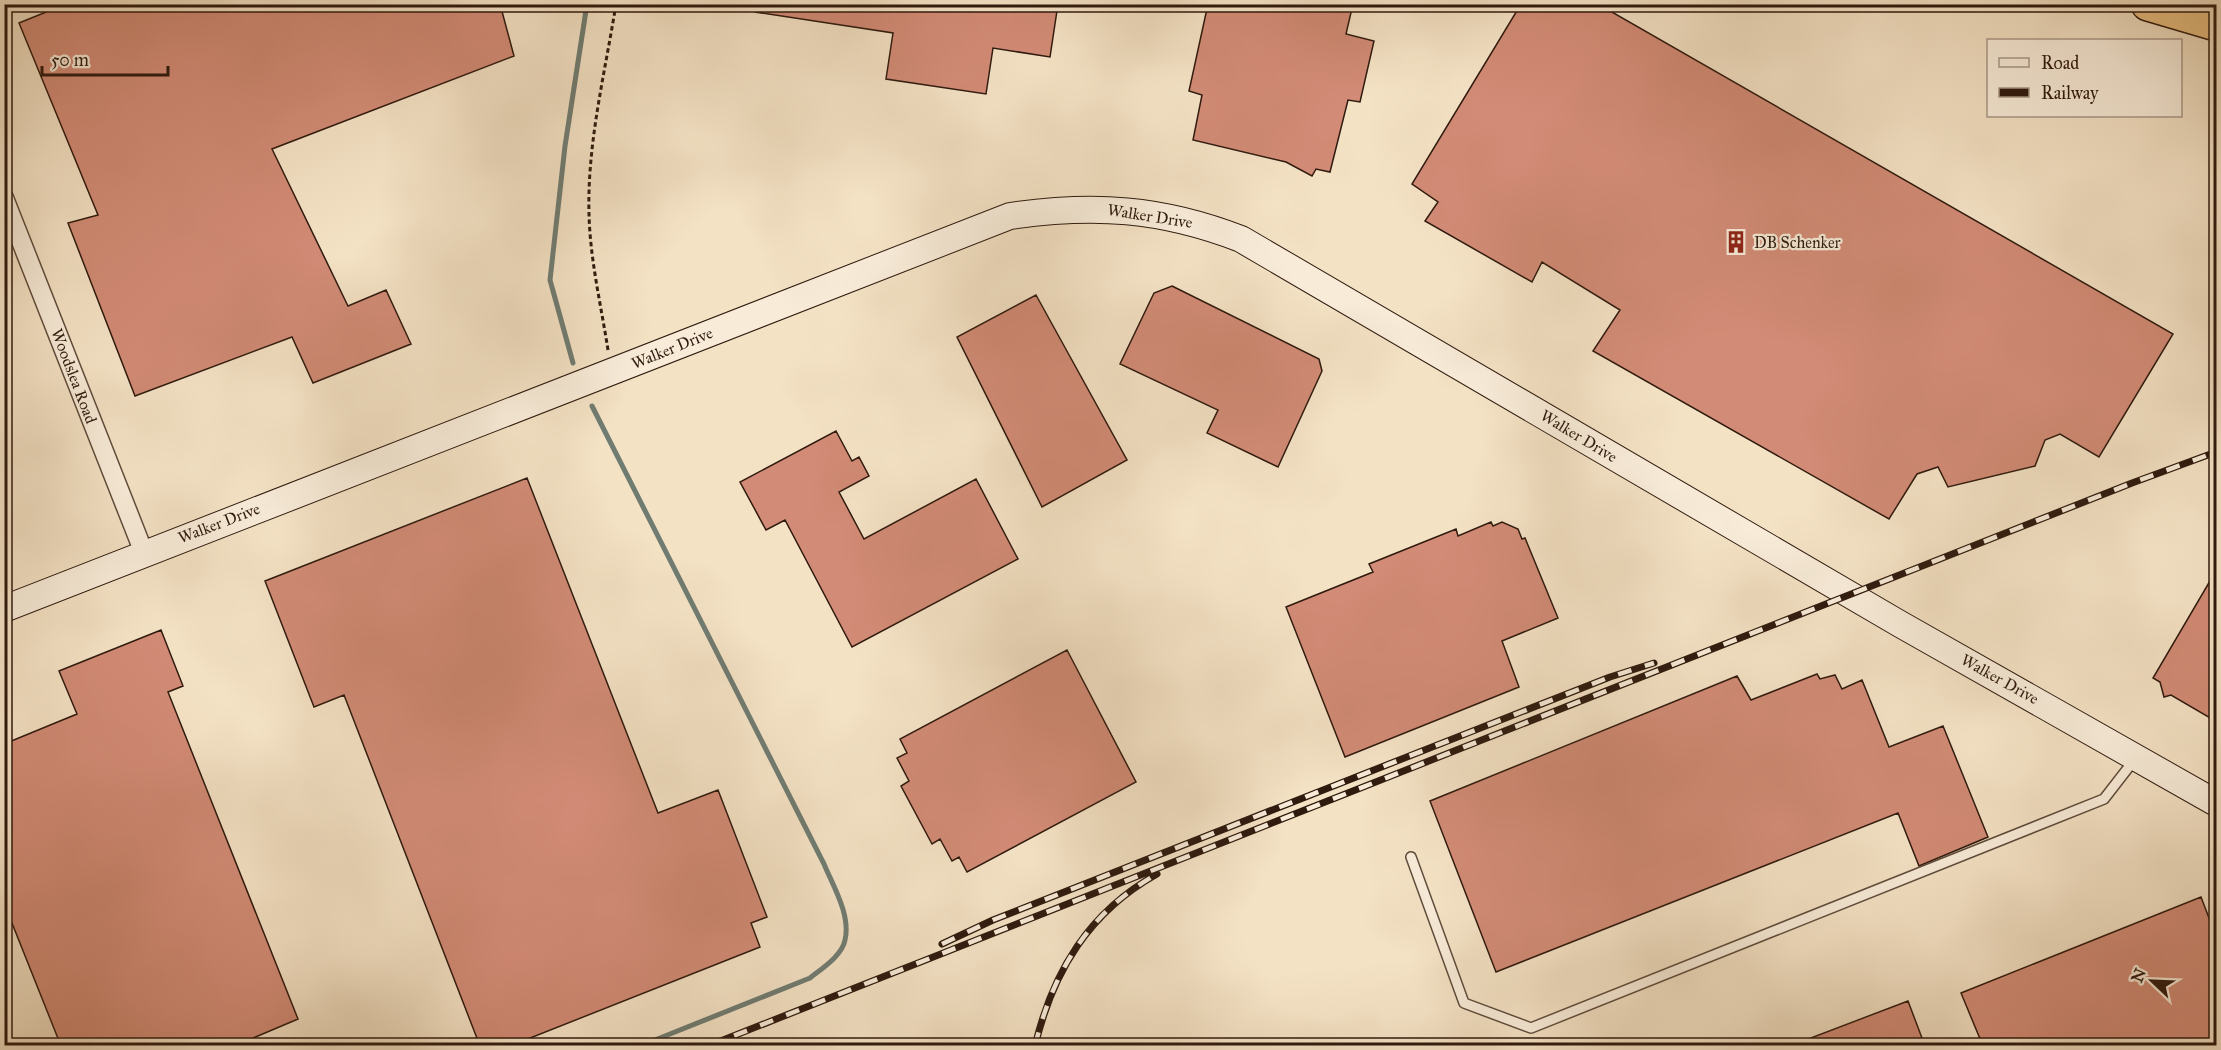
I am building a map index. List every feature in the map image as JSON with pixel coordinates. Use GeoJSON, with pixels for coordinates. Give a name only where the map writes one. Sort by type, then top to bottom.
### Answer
{"type":"FeatureCollection","features":[{"type":"Feature","properties":{"kind":"highway"},"geometry":{"type":"LineString","coordinates":[[2148,4],[2217,23]]}},
{"type":"Feature","properties":{"kind":"highway"},"geometry":{"type":"LineString","coordinates":[[2186,4],[2217,23]]}},
{"type":"Feature","properties":{"kind":"street","name":"Woodslea Road"},"geometry":{"type":"LineString","coordinates":[[4,198],[144,553]]}},
{"type":"Feature","properties":{"kind":"street","name":"Walker Drive"},"geometry":{"type":"LineString","coordinates":[[4,609],[612,372],[871,268],[1010,216],[1097,208],[1180,219],[1209,227],[1250,244],[1890,618],[2217,803]]}},
{"type":"Feature","properties":{"kind":"lane"},"geometry":{"type":"LineString","coordinates":[[1411,857],[1464,1003],[1531,1028],[2104,799],[2136,757]]}},
{"type":"Feature","properties":{"kind":"path"},"geometry":{"type":"LineString","coordinates":[[612,372],[591,246],[589,212],[595,136],[616,4]]}},
{"type":"Feature","properties":{"kind":"building"},"geometry":{"type":"Polygon","coordinates":[[[66,4],[500,4],[514,56],[272,149],[348,306],[386,290],[411,344],[313,383],[292,337],[135,396],[68,223],[98,215],[19,23],[66,4]]]}},
{"type":"Feature","properties":{"kind":"building"},"geometry":{"type":"Polygon","coordinates":[[[755,4],[1058,4],[1050,57],[993,48],[986,94],[886,79],[893,33],[755,12],[755,4]]]}},
{"type":"Feature","properties":{"kind":"building"},"geometry":{"type":"Polygon","coordinates":[[[1208,4],[1353,4],[1346,34],[1374,41],[1360,102],[1348,100],[1330,172],[1316,169],[1312,176],[1286,162],[1193,140],[1202,95],[1189,91],[1208,4]]]}},
{"type":"Feature","properties":{"kind":"building","name":"DB Schenker"},"geometry":{"type":"Polygon","coordinates":[[[1521,4],[1598,4],[2173,334],[2099,457],[2060,434],[2045,440],[2035,466],[1948,487],[1938,467],[1917,474],[1889,519],[1593,351],[1620,310],[1542,262],[1532,282],[1425,221],[1438,202],[1412,184],[1521,4]]]}},
{"type":"Feature","properties":{"kind":"building"},"geometry":{"type":"Polygon","coordinates":[[[1172,286],[1319,359],[1322,371],[1278,467],[1207,433],[1218,410],[1120,364],[1154,293],[1172,286]]]}},
{"type":"Feature","properties":{"kind":"building"},"geometry":{"type":"Polygon","coordinates":[[[1036,295],[1127,460],[1042,507],[957,337],[1036,295]]]}},
{"type":"Feature","properties":{"kind":"building"},"geometry":{"type":"Polygon","coordinates":[[[836,431],[852,461],[859,457],[869,476],[839,492],[864,539],[976,479],[1018,559],[852,647],[785,520],[766,530],[740,482],[836,431]]]}},
{"type":"Feature","properties":{"kind":"building"},"geometry":{"type":"Polygon","coordinates":[[[527,478],[658,813],[718,790],[767,917],[751,923],[760,947],[510,1046],[480,1046],[344,695],[314,707],[265,581],[527,478]]]}},
{"type":"Feature","properties":{"kind":"building"},"geometry":{"type":"Polygon","coordinates":[[[1491,522],[1493,526],[1502,522],[1518,529],[1522,539],[1525,538],[1558,618],[1502,641],[1519,687],[1345,757],[1286,607],[1373,572],[1369,564],[1456,529],[1458,536],[1491,522]]]}},
{"type":"Feature","properties":{"kind":"building"},"geometry":{"type":"Polygon","coordinates":[[[2217,569],[2217,722],[2171,695],[2164,697],[2160,682],[2153,678],[2217,569]]]}},
{"type":"Feature","properties":{"kind":"building"},"geometry":{"type":"Polygon","coordinates":[[[161,630],[183,686],[168,692],[298,1019],[234,1046],[61,1046],[4,903],[4,744],[77,714],[59,671],[161,630]]]}},
{"type":"Feature","properties":{"kind":"building"},"geometry":{"type":"Polygon","coordinates":[[[1067,650],[1136,782],[967,872],[959,857],[952,861],[940,839],[932,844],[901,786],[909,781],[897,758],[907,753],[900,739],[1067,650]]]}},
{"type":"Feature","properties":{"kind":"building"},"geometry":{"type":"Polygon","coordinates":[[[1817,674],[1820,679],[1835,675],[1842,689],[1862,680],[1889,747],[1943,726],[1988,837],[1919,866],[1898,813],[1496,972],[1430,801],[1737,676],[1751,700],[1817,674]]]}},
{"type":"Feature","properties":{"kind":"building"},"geometry":{"type":"Polygon","coordinates":[[[2201,897],[2217,939],[2217,1046],[1983,1046],[1961,993],[2201,897]]]}},
{"type":"Feature","properties":{"kind":"building"},"geometry":{"type":"Polygon","coordinates":[[[1908,1001],[1925,1046],[1795,1046],[1795,1044],[1908,1001]]]}},
{"type":"Feature","properties":{"kind":"waterway"},"geometry":{"type":"LineString","coordinates":[[573,363],[550,280],[565,146],[587,4]]}},
{"type":"Feature","properties":{"kind":"waterway"},"geometry":{"type":"LineString","coordinates":[[592,406],[824,864],[846,921],[845,940],[840,951],[831,962],[810,978],[640,1046]]}},
{"type":"Feature","properties":{"kind":"railway"},"geometry":{"type":"LineString","coordinates":[[708,1046],[2132,483],[2216,452]]}},
{"type":"Feature","properties":{"kind":"railway"},"geometry":{"type":"LineString","coordinates":[[942,944],[993,920],[1610,677],[1654,663]]}},
{"type":"Feature","properties":{"kind":"railway"},"geometry":{"type":"LineString","coordinates":[[1035,1046],[1052,993],[1077,946],[1112,906],[1157,874]]}},
{"type":"Feature","properties":{"kind":"place","name":"DB Schenker"},"geometry":{"type":"Point","coordinates":[1736,242]}}]}
